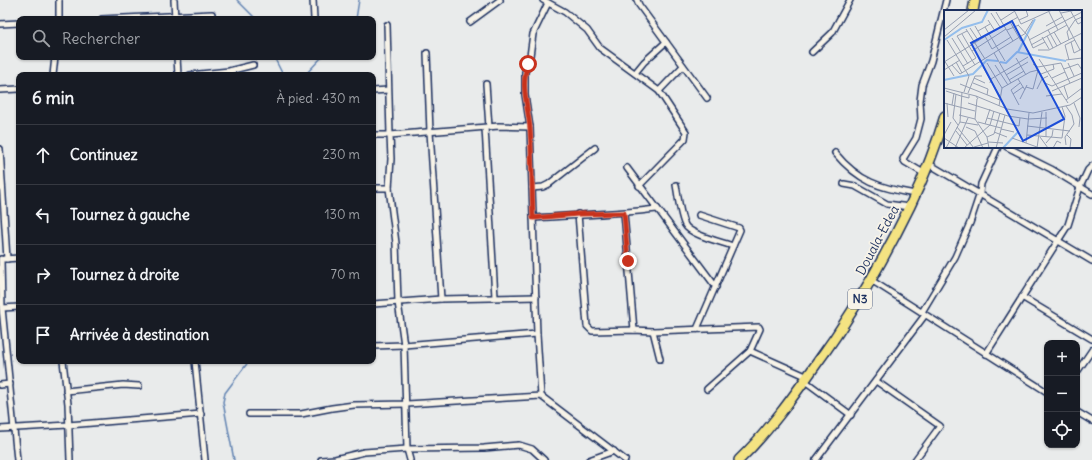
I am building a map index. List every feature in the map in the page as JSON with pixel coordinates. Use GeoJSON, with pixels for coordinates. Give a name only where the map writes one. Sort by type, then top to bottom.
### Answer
{"type":"FeatureCollection","features":[{"type":"Feature","properties":{"kind":"highway"},"geometry":{"type":"LineString","coordinates":[[973,10],[975,0]]}},
{"type":"Feature","properties":{"kind":"highway","name":"Douala-Edea"},"geometry":{"type":"LineString","coordinates":[[739,460],[775,421],[807,379],[871,280],[893,241],[925,174],[944,121]]}},
{"type":"Feature","properties":{"kind":"street"},"geometry":{"type":"LineString","coordinates":[[59,0],[59,16]]}},
{"type":"Feature","properties":{"kind":"street"},"geometry":{"type":"LineString","coordinates":[[174,0],[175,16]]}},
{"type":"Feature","properties":{"kind":"street"},"geometry":{"type":"LineString","coordinates":[[313,0],[314,16]]}},
{"type":"Feature","properties":{"kind":"street"},"geometry":{"type":"LineString","coordinates":[[470,22],[500,0]]}},
{"type":"Feature","properties":{"kind":"street"},"geometry":{"type":"LineString","coordinates":[[637,0],[639,5],[707,98]]}},
{"type":"Feature","properties":{"kind":"street"},"geometry":{"type":"LineString","coordinates":[[812,52],[832,33],[850,0]]}},
{"type":"Feature","properties":{"kind":"street"},"geometry":{"type":"LineString","coordinates":[[925,174],[905,162],[903,159],[916,138],[920,118],[922,85],[931,61],[946,0]]}},
{"type":"Feature","properties":{"kind":"street"},"geometry":{"type":"LineString","coordinates":[[541,396],[537,334],[530,127],[525,96],[525,72],[530,56],[533,34],[545,1],[565,12],[587,30],[600,48],[659,91],[686,132],[685,139],[639,186]]}},
{"type":"Feature","properties":{"kind":"street"},"geometry":{"type":"LineString","coordinates":[[187,16],[212,14]]}},
{"type":"Feature","properties":{"kind":"street"},"geometry":{"type":"LineString","coordinates":[[0,24],[16,23]]}},
{"type":"Feature","properties":{"kind":"street"},"geometry":{"type":"LineString","coordinates":[[387,25],[391,159],[389,188],[396,243],[398,302],[404,345],[407,449],[410,460]]}},
{"type":"Feature","properties":{"kind":"street"},"geometry":{"type":"LineString","coordinates":[[635,73],[644,62],[666,42]]}},
{"type":"Feature","properties":{"kind":"street"},"geometry":{"type":"LineString","coordinates":[[427,53],[430,132],[441,299]]}},
{"type":"Feature","properties":{"kind":"street"},"geometry":{"type":"LineString","coordinates":[[53,72],[55,60]]}},
{"type":"Feature","properties":{"kind":"street"},"geometry":{"type":"LineString","coordinates":[[177,60],[178,72]]}},
{"type":"Feature","properties":{"kind":"street"},"geometry":{"type":"LineString","coordinates":[[219,72],[253,65]]}},
{"type":"Feature","properties":{"kind":"street"},"geometry":{"type":"LineString","coordinates":[[659,91],[683,66]]}},
{"type":"Feature","properties":{"kind":"street"},"geometry":{"type":"LineString","coordinates":[[486,84],[495,297]]}},
{"type":"Feature","properties":{"kind":"street"},"geometry":{"type":"LineString","coordinates":[[0,90],[16,89]]}},
{"type":"Feature","properties":{"kind":"street"},"geometry":{"type":"LineString","coordinates":[[376,90],[388,90]]}},
{"type":"Feature","properties":{"kind":"street"},"geometry":{"type":"LineString","coordinates":[[376,135],[487,127],[530,127]]}},
{"type":"Feature","properties":{"kind":"street"},"geometry":{"type":"LineString","coordinates":[[532,188],[543,187],[549,184],[595,148]]}},
{"type":"Feature","properties":{"kind":"street"},"geometry":{"type":"LineString","coordinates":[[816,460],[876,381],[923,313],[955,257],[968,228],[980,193],[981,184],[998,148]]}},
{"type":"Feature","properties":{"kind":"street"},"geometry":{"type":"LineString","coordinates":[[1009,148],[1051,169],[1092,194]]}},
{"type":"Feature","properties":{"kind":"street"},"geometry":{"type":"LineString","coordinates":[[0,149],[3,259],[3,341],[10,384],[17,460]]}},
{"type":"Feature","properties":{"kind":"street"},"geometry":{"type":"LineString","coordinates":[[835,153],[846,166],[874,185],[889,190],[915,194]]}},
{"type":"Feature","properties":{"kind":"street"},"geometry":{"type":"LineString","coordinates":[[929,164],[1092,261]]}},
{"type":"Feature","properties":{"kind":"street"},"geometry":{"type":"LineString","coordinates":[[986,354],[1068,225],[1080,187],[1088,170],[1092,166]]}},
{"type":"Feature","properties":{"kind":"street"},"geometry":{"type":"LineString","coordinates":[[626,168],[716,287]]}},
{"type":"Feature","properties":{"kind":"street"},"geometry":{"type":"LineString","coordinates":[[844,184],[855,186],[887,204],[909,206]]}},
{"type":"Feature","properties":{"kind":"street"},"geometry":{"type":"LineString","coordinates":[[676,185],[683,220],[686,227],[694,232],[733,246]]}},
{"type":"Feature","properties":{"kind":"street"},"geometry":{"type":"LineString","coordinates":[[376,188],[389,188]]}},
{"type":"Feature","properties":{"kind":"street"},"geometry":{"type":"LineString","coordinates":[[533,218],[578,214],[624,213],[657,209]]}},
{"type":"Feature","properties":{"kind":"street"},"geometry":{"type":"LineString","coordinates":[[624,213],[634,330]]}},
{"type":"Feature","properties":{"kind":"street"},"geometry":{"type":"LineString","coordinates":[[578,214],[587,326],[592,331],[653,331],[758,326],[760,329],[750,351],[707,389]]}},
{"type":"Feature","properties":{"kind":"street"},"geometry":{"type":"LineString","coordinates":[[697,329],[740,229],[699,214]]}},
{"type":"Feature","properties":{"kind":"street"},"geometry":{"type":"LineString","coordinates":[[3,259],[16,258]]}},
{"type":"Feature","properties":{"kind":"street"},"geometry":{"type":"LineString","coordinates":[[871,280],[1044,390]]}},
{"type":"Feature","properties":{"kind":"street"},"geometry":{"type":"LineString","coordinates":[[1022,296],[1092,339]]}},
{"type":"Feature","properties":{"kind":"street"},"geometry":{"type":"LineString","coordinates":[[376,304],[441,299],[536,297]]}},
{"type":"Feature","properties":{"kind":"street"},"geometry":{"type":"LineString","coordinates":[[2,308],[16,308]]}},
{"type":"Feature","properties":{"kind":"street"},"geometry":{"type":"LineString","coordinates":[[653,331],[660,359]]}},
{"type":"Feature","properties":{"kind":"street"},"geometry":{"type":"LineString","coordinates":[[376,346],[537,334]]}},
{"type":"Feature","properties":{"kind":"street"},"geometry":{"type":"LineString","coordinates":[[1080,368],[1092,350]]}},
{"type":"Feature","properties":{"kind":"street"},"geometry":{"type":"LineString","coordinates":[[750,351],[807,379],[851,415]]}},
{"type":"Feature","properties":{"kind":"street"},"geometry":{"type":"LineString","coordinates":[[63,364],[68,404],[70,460]]}},
{"type":"Feature","properties":{"kind":"street"},"geometry":{"type":"LineString","coordinates":[[195,364],[205,460]]}},
{"type":"Feature","properties":{"kind":"street"},"geometry":{"type":"LineString","coordinates":[[876,381],[940,426],[919,459]]}},
{"type":"Feature","properties":{"kind":"street"},"geometry":{"type":"LineString","coordinates":[[0,385],[10,384]]}},
{"type":"Feature","properties":{"kind":"street"},"geometry":{"type":"LineString","coordinates":[[66,391],[139,386]]}},
{"type":"Feature","properties":{"kind":"street"},"geometry":{"type":"LineString","coordinates":[[249,414],[301,414],[354,405],[406,404],[541,396],[625,460]]}},
{"type":"Feature","properties":{"kind":"street"},"geometry":{"type":"LineString","coordinates":[[0,429],[201,414]]}},
{"type":"Feature","properties":{"kind":"street"},"geometry":{"type":"LineString","coordinates":[[1080,414],[1092,421]]}},
{"type":"Feature","properties":{"kind":"street"},"geometry":{"type":"LineString","coordinates":[[321,460],[335,459],[364,452],[407,449],[484,448],[519,445],[532,449],[544,460]]}},
{"type":"Feature","properties":{"kind":"street"},"geometry":{"type":"LineString","coordinates":[[589,460],[614,451]]}},
{"type":"Feature","properties":{"kind":"waterway"},"geometry":{"type":"LineString","coordinates":[[237,0],[253,16]]}},
{"type":"Feature","properties":{"kind":"waterway"},"geometry":{"type":"LineString","coordinates":[[356,16],[359,0]]}},
{"type":"Feature","properties":{"kind":"waterway"},"geometry":{"type":"LineString","coordinates":[[276,60],[282,72]]}},
{"type":"Feature","properties":{"kind":"waterway"},"geometry":{"type":"LineString","coordinates":[[308,72],[319,60]]}},
{"type":"Feature","properties":{"kind":"waterway"},"geometry":{"type":"LineString","coordinates":[[234,460],[223,402],[225,393],[247,364]]}},
{"type":"Feature","properties":{"kind":"route"},"geometry":{"type":"LineString","coordinates":[[528,64],[524,78],[530,127],[533,218],[578,214],[624,213],[628,261]]}}]}
